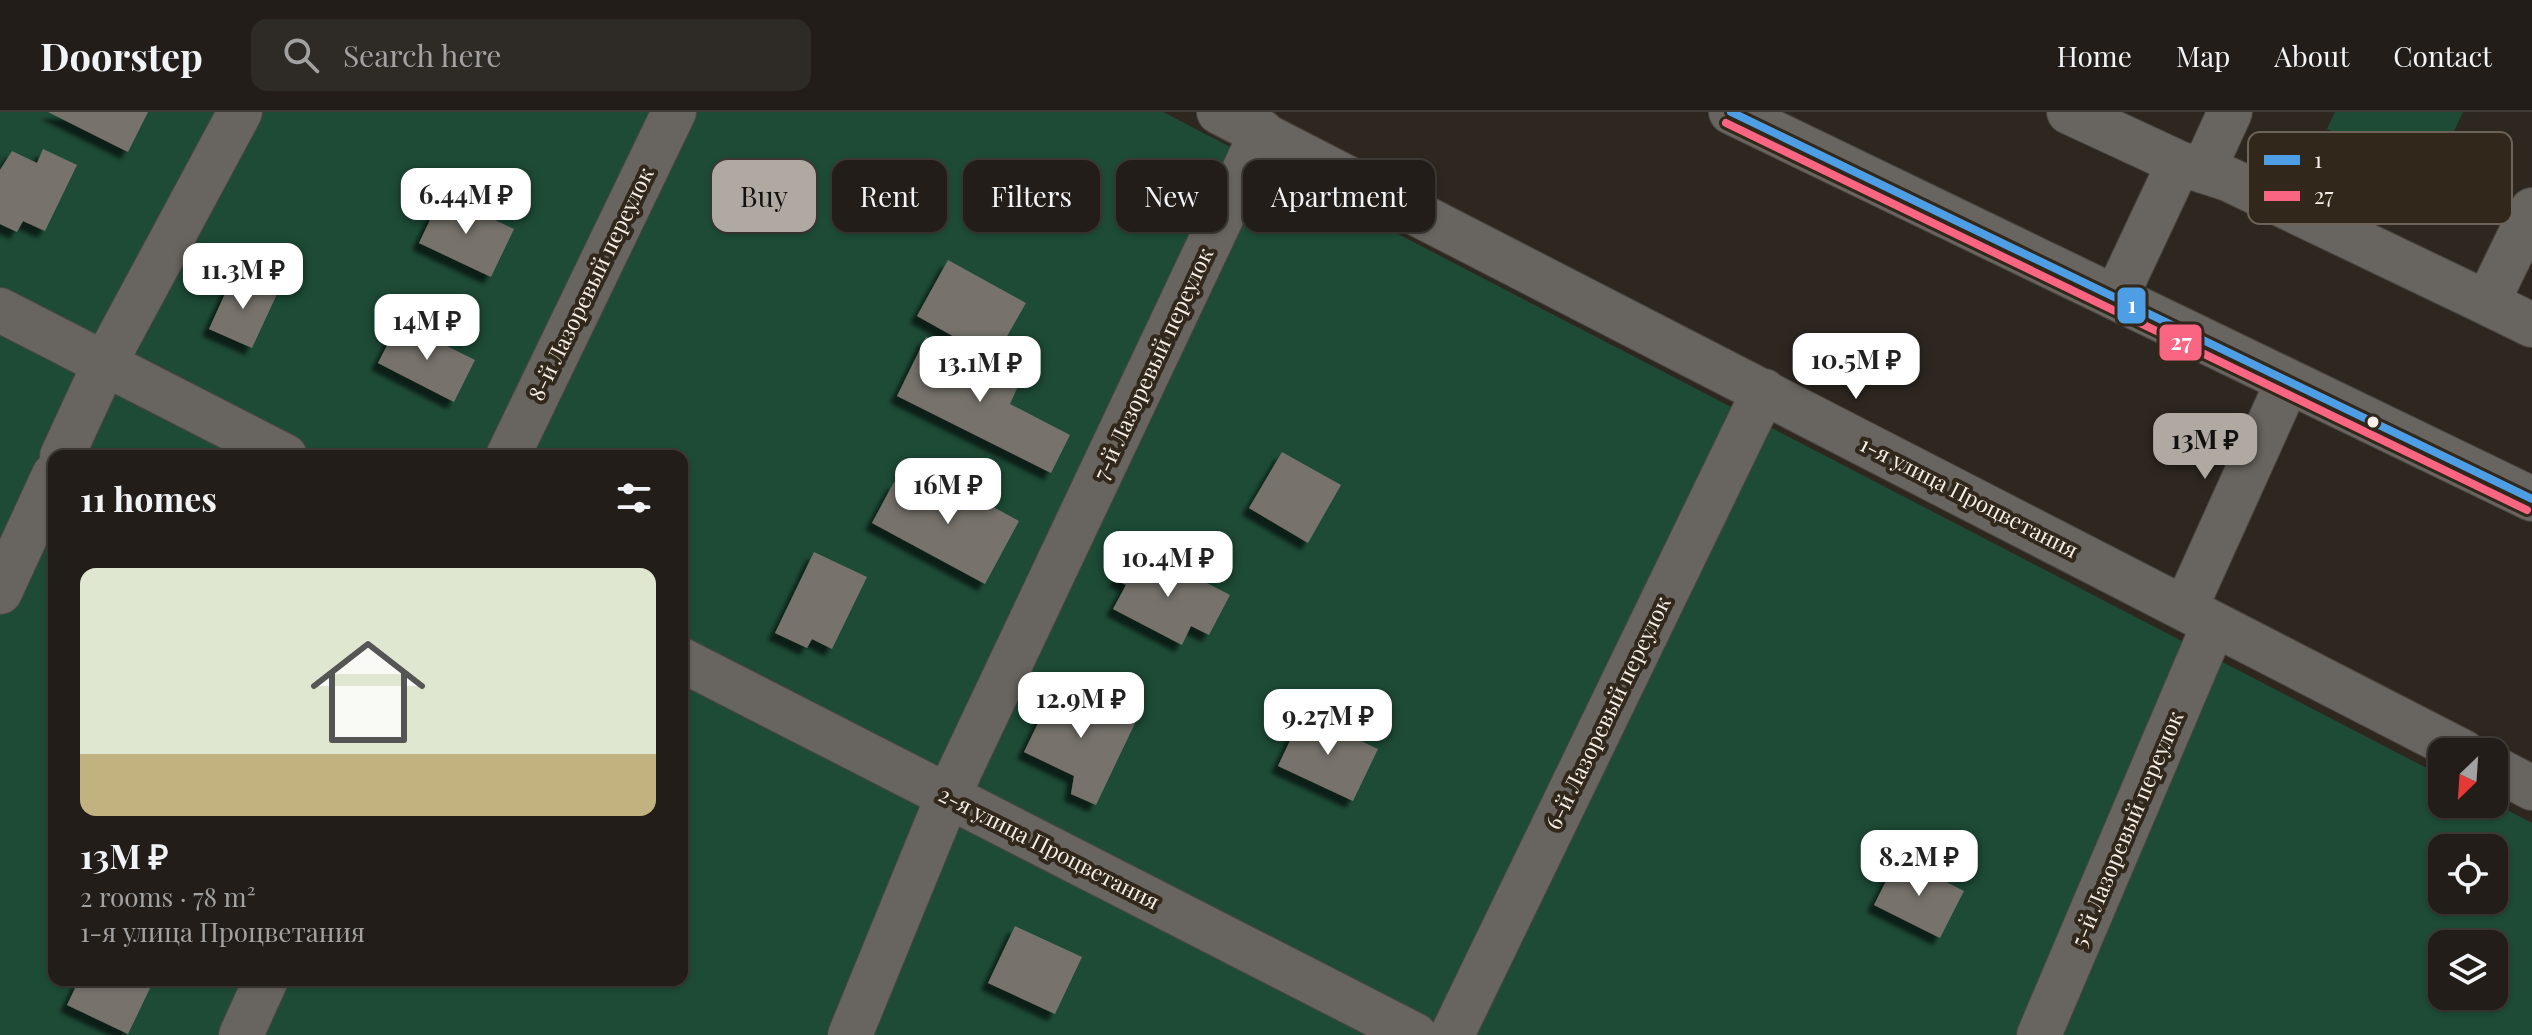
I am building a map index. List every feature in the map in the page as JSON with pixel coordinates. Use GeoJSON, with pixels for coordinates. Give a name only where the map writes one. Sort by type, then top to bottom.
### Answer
{"type":"FeatureCollection","features":[{"type":"Feature","properties":{"kind":"street"},"geometry":{"type":"LineString","coordinates":[[65,450],[105,363],[240,112]]}},
{"type":"Feature","properties":{"kind":"street","name":"8-й Лазоревый переулок"},"geometry":{"type":"LineString","coordinates":[[511,450],[674,112]]}},
{"type":"Feature","properties":{"kind":"street","name":"1-я улица Процветания"},"geometry":{"type":"LineString","coordinates":[[1219,112],[2436,738]]}},
{"type":"Feature","properties":{"kind":"street"},"geometry":{"type":"LineString","coordinates":[[1731,112],[2532,499]]}},
{"type":"Feature","properties":{"kind":"street"},"geometry":{"type":"LineString","coordinates":[[2069,112],[2191,167],[2248,189]]}},
{"type":"Feature","properties":{"kind":"street"},"geometry":{"type":"LineString","coordinates":[[2116,297],[2191,167],[2230,112]]}},
{"type":"Feature","properties":{"kind":"street","name":"7-й Лазоревый переулок"},"geometry":{"type":"LineString","coordinates":[[850,1035],[948,796],[1262,132]]}},
{"type":"Feature","properties":{"kind":"street"},"geometry":{"type":"LineString","coordinates":[[2487,303],[2532,210]]}},
{"type":"Feature","properties":{"kind":"street"},"geometry":{"type":"LineString","coordinates":[[2322,224],[2532,325]]}},
{"type":"Feature","properties":{"kind":"street"},"geometry":{"type":"LineString","coordinates":[[0,310],[273,450]]}},
{"type":"Feature","properties":{"kind":"street","name":"5-й Лазоревый переулок"},"geometry":{"type":"LineString","coordinates":[[2039,1035],[2288,381]]}},
{"type":"Feature","properties":{"kind":"street","name":"6-й Лазоревый переулок"},"geometry":{"type":"LineString","coordinates":[[1452,1035],[1764,391]]}},
{"type":"Feature","properties":{"kind":"street"},"geometry":{"type":"LineString","coordinates":[[0,592],[48,488]]}},
{"type":"Feature","properties":{"kind":"street","name":"2-я улица Процветания"},"geometry":{"type":"LineString","coordinates":[[688,663],[1415,1035]]}},
{"type":"Feature","properties":{"kind":"street"},"geometry":{"type":"LineString","coordinates":[[2508,775],[2532,788]]}},
{"type":"Feature","properties":{"kind":"street"},"geometry":{"type":"LineString","coordinates":[[241,1035],[263,986]]}},
{"type":"Feature","properties":{"kind":"green space"},"geometry":{"type":"Polygon","coordinates":[[[0,112],[1163,112],[1255,160],[1243,160],[1243,232],[1394,232],[2428,769],[2428,818],[2508,818],[2508,810],[2532,823],[2532,1035],[0,1035],[0,112]]]}},
{"type":"Feature","properties":{"kind":"green space"},"geometry":{"type":"Polygon","coordinates":[[[2335,112],[2463,112],[2454,132],[2333,132],[2327,129],[2335,112]]]}},
{"type":"Feature","properties":{"kind":"building"},"geometry":{"type":"Polygon","coordinates":[[[48,112],[148,112],[128,152],[48,112]]]}},
{"type":"Feature","properties":{"kind":"building"},"geometry":{"type":"Polygon","coordinates":[[[43,149],[77,165],[45,231],[23,221],[17,232],[0,224],[0,170],[12,151],[37,163],[43,149]]]}},
{"type":"Feature","properties":{"kind":"building"},"geometry":{"type":"Polygon","coordinates":[[[442,195],[514,229],[491,277],[419,243],[442,195]]]}},
{"type":"Feature","properties":{"kind":"building"},"geometry":{"type":"Polygon","coordinates":[[[948,260],[1026,303],[994,359],[917,316],[948,260]]]}},
{"type":"Feature","properties":{"kind":"building"},"geometry":{"type":"Polygon","coordinates":[[[234,274],[277,294],[252,348],[209,329],[234,274]]]}},
{"type":"Feature","properties":{"kind":"building"},"geometry":{"type":"Polygon","coordinates":[[[399,322],[475,360],[454,402],[378,363],[399,322]]]}},
{"type":"Feature","properties":{"kind":"building"},"geometry":{"type":"Polygon","coordinates":[[[926,337],[1019,384],[1010,404],[1070,435],[1051,473],[897,396],[926,337]]]}},
{"type":"Feature","properties":{"kind":"building"},"geometry":{"type":"Polygon","coordinates":[[[1282,452],[1341,485],[1308,543],[1249,508],[1282,452]]]}},
{"type":"Feature","properties":{"kind":"building"},"geometry":{"type":"Polygon","coordinates":[[[933,474],[1019,521],[985,584],[872,523],[894,482],[921,497],[933,474]]]}},
{"type":"Feature","properties":{"kind":"building"},"geometry":{"type":"Polygon","coordinates":[[[1143,550],[1230,595],[1209,635],[1191,626],[1182,645],[1113,609],[1126,585],[1116,580],[1124,565],[1132,569],[1143,550]]]}},
{"type":"Feature","properties":{"kind":"building"},"geometry":{"type":"Polygon","coordinates":[[[814,552],[867,577],[832,649],[812,639],[807,648],[775,633],[814,552]]]}},
{"type":"Feature","properties":{"kind":"building"},"geometry":{"type":"Polygon","coordinates":[[[1058,682],[1137,719],[1096,805],[1071,794],[1074,776],[1024,752],[1058,682]]]}},
{"type":"Feature","properties":{"kind":"building"},"geometry":{"type":"Polygon","coordinates":[[[1303,713],[1378,749],[1353,801],[1278,766],[1303,713]]]}},
{"type":"Feature","properties":{"kind":"building"},"geometry":{"type":"Polygon","coordinates":[[[1898,857],[1964,891],[1940,938],[1874,905],[1898,857]]]}},
{"type":"Feature","properties":{"kind":"building"},"geometry":{"type":"Polygon","coordinates":[[[1015,926],[1082,957],[1055,1014],[988,983],[1015,926]]]}},
{"type":"Feature","properties":{"kind":"building"},"geometry":{"type":"Polygon","coordinates":[[[76,986],[151,986],[128,1034],[67,1005],[76,986]]]}},
{"type":"Feature","properties":{"kind":"transit line","name":"1"},"geometry":{"type":"LineString","coordinates":[[1731,112],[2532,499]]}},
{"type":"Feature","properties":{"kind":"transit line","name":"27"},"geometry":{"type":"LineString","coordinates":[[1726,123],[2527,510]]}}]}
